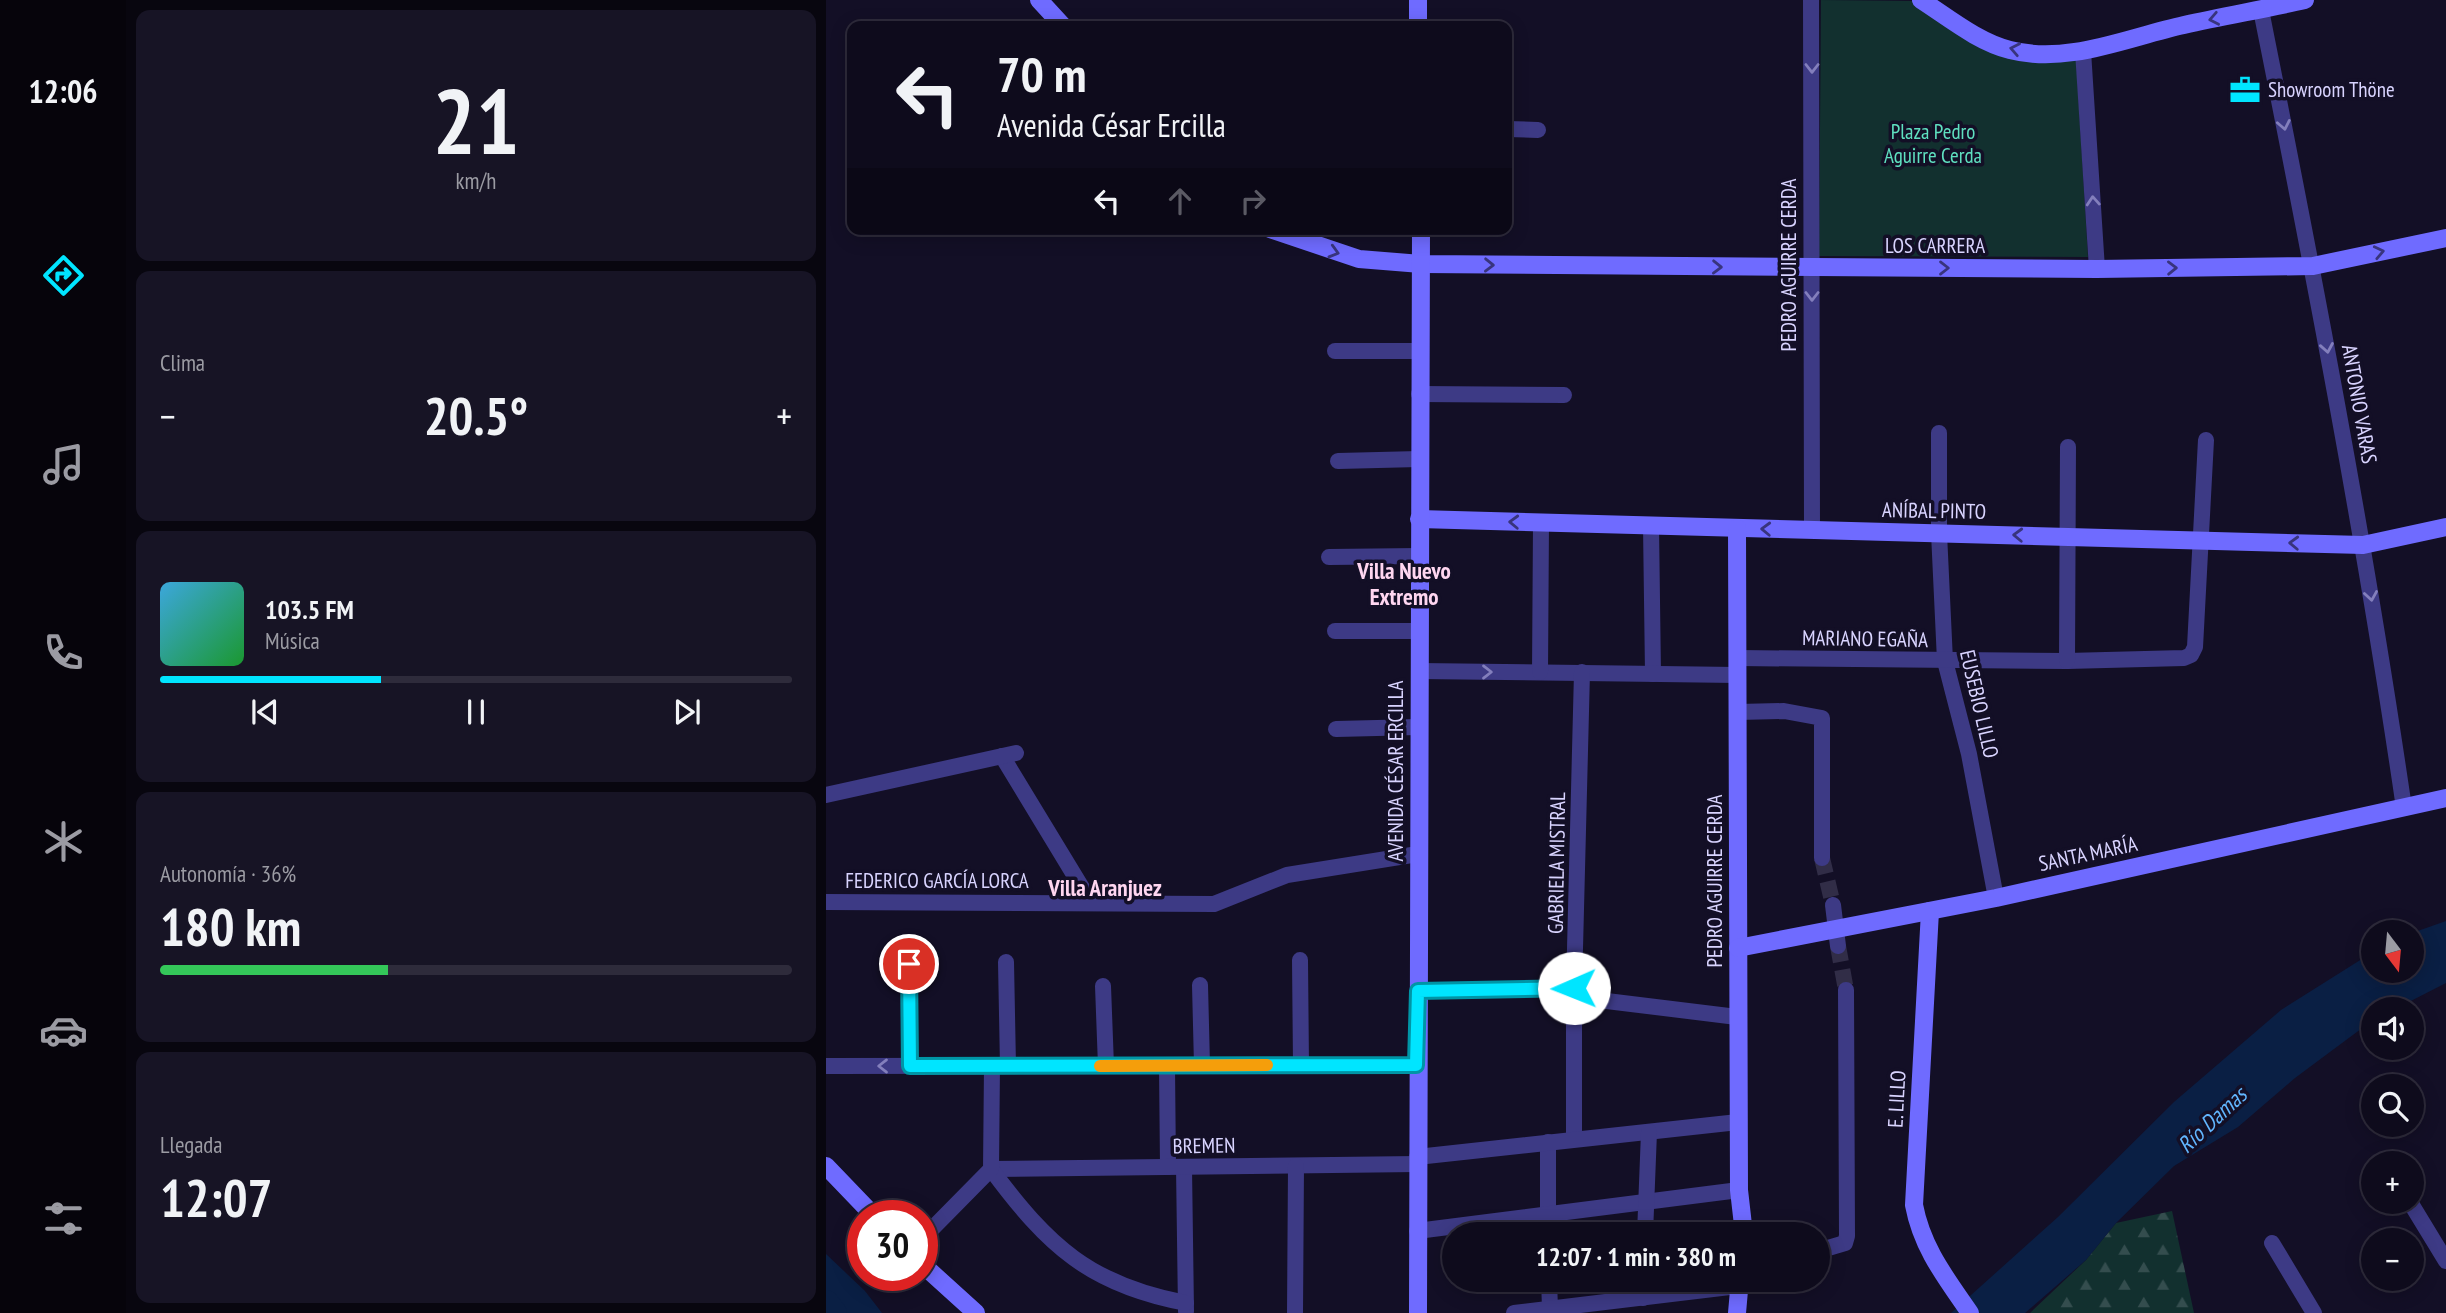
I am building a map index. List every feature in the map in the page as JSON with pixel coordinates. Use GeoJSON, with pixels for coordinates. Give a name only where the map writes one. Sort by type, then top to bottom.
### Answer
{"type":"FeatureCollection","features":[{"type":"Feature","properties":{"kind":"street"},"geometry":{"type":"LineString","coordinates":[[1039,0],[1058,21]]}},
{"type":"Feature","properties":{"kind":"street"},"geometry":{"type":"LineString","coordinates":[[1418,0],[1418,21]]}},
{"type":"Feature","properties":{"kind":"street","name":"PEDRO AGUIRRE CERDA"},"geometry":{"type":"LineString","coordinates":[[1811,0],[1812,530]]}},
{"type":"Feature","properties":{"kind":"street"},"geometry":{"type":"LineString","coordinates":[[1922,0],[1972,34],[2010,50],[2044,54],[2083,51],[2186,25],[2305,0]]}},
{"type":"Feature","properties":{"kind":"street","name":"ANTONIO VARAS"},"geometry":{"type":"LineString","coordinates":[[2270,6],[2363,545],[2404,807]]}},
{"type":"Feature","properties":{"kind":"street"},"geometry":{"type":"LineString","coordinates":[[2083,51],[2097,269]]}},
{"type":"Feature","properties":{"kind":"street"},"geometry":{"type":"LineString","coordinates":[[1512,130],[1538,130]]}},
{"type":"Feature","properties":{"kind":"street","name":"LOS CARRERA"},"geometry":{"type":"LineString","coordinates":[[1288,235],[1359,259],[1421,264],[2097,269],[2313,266],[2446,238]]}},
{"type":"Feature","properties":{"kind":"street","name":"AVENIDA CÉSAR ERCILLA"},"geometry":{"type":"LineString","coordinates":[[1418,1313],[1416,1065],[1421,235]]}},
{"type":"Feature","properties":{"kind":"street"},"geometry":{"type":"LineString","coordinates":[[1335,351],[1419,351]]}},
{"type":"Feature","properties":{"kind":"street"},"geometry":{"type":"LineString","coordinates":[[1419,394],[1564,395]]}},
{"type":"Feature","properties":{"kind":"street","name":"EUSEBIO LILLO"},"geometry":{"type":"LineString","coordinates":[[1939,433],[1939,533],[1945,661],[1969,754],[1996,898]]}},
{"type":"Feature","properties":{"kind":"street"},"geometry":{"type":"LineString","coordinates":[[2202,540],[2206,440]]}},
{"type":"Feature","properties":{"kind":"street"},"geometry":{"type":"LineString","coordinates":[[2067,661],[2068,447]]}},
{"type":"Feature","properties":{"kind":"street"},"geometry":{"type":"LineString","coordinates":[[1338,461],[1419,460]]}},
{"type":"Feature","properties":{"kind":"street","name":"ANÍBAL PINTO"},"geometry":{"type":"LineString","coordinates":[[1419,519],[2363,545],[2446,527]]}},
{"type":"Feature","properties":{"kind":"street"},"geometry":{"type":"LineString","coordinates":[[1540,672],[1541,523]]}},
{"type":"Feature","properties":{"kind":"street"},"geometry":{"type":"LineString","coordinates":[[1651,526],[1653,674]]}},
{"type":"Feature","properties":{"kind":"street","name":"PEDRO AGUIRRE CERDA"},"geometry":{"type":"LineString","coordinates":[[1737,528],[1737,1017],[1739,1190],[1743,1222]]}},
{"type":"Feature","properties":{"kind":"street","name":"MARIANO EGAÑA"},"geometry":{"type":"LineString","coordinates":[[1419,671],[1653,674],[1738,667],[2184,658],[2195,647],[2202,540]]}},
{"type":"Feature","properties":{"kind":"street"},"geometry":{"type":"LineString","coordinates":[[1329,557],[1419,556]]}},
{"type":"Feature","properties":{"kind":"street"},"geometry":{"type":"LineString","coordinates":[[1335,631],[1419,631]]}},
{"type":"Feature","properties":{"kind":"street","name":"GABRIELA MISTRAL"},"geometry":{"type":"LineString","coordinates":[[1574,1139],[1574,993],[1582,672]]}},
{"type":"Feature","properties":{"kind":"street"},"geometry":{"type":"LineString","coordinates":[[1738,712],[1784,711],[1822,718],[1822,858]]}},
{"type":"Feature","properties":{"kind":"street"},"geometry":{"type":"LineString","coordinates":[[1336,729],[1418,727]]}},
{"type":"Feature","properties":{"kind":"street"},"geometry":{"type":"LineString","coordinates":[[826,795],[1009,755],[1090,901]]}},
{"type":"Feature","properties":{"kind":"street","name":"SANTA MARÍA"},"geometry":{"type":"LineString","coordinates":[[1738,948],[1837,938],[1930,911],[2446,798]]}},
{"type":"Feature","properties":{"kind":"street","name":"FEDERICO GARCÍA LORCA"},"geometry":{"type":"LineString","coordinates":[[826,902],[1090,901],[1214,904],[1287,875],[1418,854]]}},
{"type":"Feature","properties":{"kind":"street"},"geometry":{"type":"LineString","coordinates":[[1833,905],[1837,938]]}},
{"type":"Feature","properties":{"kind":"street","name":"E. LILLO"},"geometry":{"type":"LineString","coordinates":[[1930,911],[1914,1205],[1919,1230],[1928,1251],[1970,1313]]}},
{"type":"Feature","properties":{"kind":"street"},"geometry":{"type":"LineString","coordinates":[[1300,960],[1301,1065]]}},
{"type":"Feature","properties":{"kind":"street"},"geometry":{"type":"LineString","coordinates":[[938,1223],[991,1169],[1006,962]]}},
{"type":"Feature","properties":{"kind":"street"},"geometry":{"type":"LineString","coordinates":[[909,964],[910,1066]]}},
{"type":"Feature","properties":{"kind":"street"},"geometry":{"type":"LineString","coordinates":[[1200,985],[1202,1065]]}},
{"type":"Feature","properties":{"kind":"street"},"geometry":{"type":"LineString","coordinates":[[1103,986],[1106,1066]]}},
{"type":"Feature","properties":{"kind":"street"},"geometry":{"type":"LineString","coordinates":[[1830,1249],[1845,1243],[1847,1236],[1846,990]]}},
{"type":"Feature","properties":{"kind":"street"},"geometry":{"type":"LineString","coordinates":[[1418,991],[1574,993],[1737,1017]]}},
{"type":"Feature","properties":{"kind":"street"},"geometry":{"type":"LineString","coordinates":[[826,1066],[1416,1065]]}},
{"type":"Feature","properties":{"kind":"street"},"geometry":{"type":"LineString","coordinates":[[991,1169],[1034,1223],[1103,1278],[1186,1308],[1167,1067]]}},
{"type":"Feature","properties":{"kind":"street","name":"BREMEN"},"geometry":{"type":"LineString","coordinates":[[991,1169],[1296,1166],[1417,1161],[1548,1142],[1738,1122]]}},
{"type":"Feature","properties":{"kind":"street"},"geometry":{"type":"LineString","coordinates":[[1645,1222],[1649,1132]]}},
{"type":"Feature","properties":{"kind":"street"},"geometry":{"type":"LineString","coordinates":[[1548,1142],[1548,1222]]}},
{"type":"Feature","properties":{"kind":"street"},"geometry":{"type":"LineString","coordinates":[[826,1166],[859,1200]]}},
{"type":"Feature","properties":{"kind":"street"},"geometry":{"type":"LineString","coordinates":[[1295,1313],[1296,1166]]}},
{"type":"Feature","properties":{"kind":"street"},"geometry":{"type":"LineString","coordinates":[[1417,1231],[1739,1190]]}},
{"type":"Feature","properties":{"kind":"street"},"geometry":{"type":"LineString","coordinates":[[2417,1214],[2446,1261]]}},
{"type":"Feature","properties":{"kind":"street"},"geometry":{"type":"LineString","coordinates":[[2272,1243],[2314,1313]]}},
{"type":"Feature","properties":{"kind":"street"},"geometry":{"type":"LineString","coordinates":[[938,1279],[976,1313]]}},
{"type":"Feature","properties":{"kind":"street"},"geometry":{"type":"LineString","coordinates":[[1549,1292],[1550,1309]]}},
{"type":"Feature","properties":{"kind":"street"},"geometry":{"type":"LineString","coordinates":[[1643,1292],[1643,1298]]}},
{"type":"Feature","properties":{"kind":"street"},"geometry":{"type":"LineString","coordinates":[[1514,1313],[1681,1292]]}},
{"type":"Feature","properties":{"kind":"street"},"geometry":{"type":"LineString","coordinates":[[1737,1313],[1738,1292]]}},
{"type":"Feature","properties":{"kind":"green space","name":"Plaza Pedro Aguirre Cerda"},"geometry":{"type":"Polygon","coordinates":[[[1821,0],[1913,1],[1970,39],[2076,57],[2088,257],[1819,256],[1821,0]]]}},
{"type":"Feature","properties":{"kind":"green space"},"geometry":{"type":"Polygon","coordinates":[[[2172,1211],[2194,1313],[2030,1313],[2086,1260],[2116,1223],[2172,1211]]]}},
{"type":"Feature","properties":{"kind":"water"},"geometry":{"type":"Polygon","coordinates":[[[2446,921],[2446,983],[2419,997],[2361,997],[2361,1029],[2295,1078],[2238,1127],[2174,1166],[2116,1223],[2086,1260],[2025,1313],[1951,1313],[2058,1217],[2174,1102],[2281,1010],[2361,960],[2361,984],[2424,984],[2424,929],[2446,921]]]}},
{"type":"Feature","properties":{"kind":"water"},"geometry":{"type":"Polygon","coordinates":[[[826,1254],[847,1274],[847,1291],[865,1291],[882,1313],[836,1313],[826,1303],[826,1254]]]}},
{"type":"Feature","properties":{"kind":"waterway","name":"Río Damas"},"geometry":{"type":"LineString","coordinates":[[826,1303],[834,1313]]}},
{"type":"Feature","properties":{"kind":"tunnel"},"geometry":{"type":"LineString","coordinates":[[1822,858],[1833,905]]}},
{"type":"Feature","properties":{"kind":"tunnel"},"geometry":{"type":"LineString","coordinates":[[1838,946],[1846,990]]}},
{"type":"Feature","properties":{"kind":"slow traffic"},"geometry":{"type":"LineString","coordinates":[[1100,1066],[1267,1065]]}},
{"type":"Feature","properties":{"kind":"place","name":"Showroom Thöne"},"geometry":{"type":"Point","coordinates":[2245,90]}},
{"type":"Feature","properties":{"kind":"district","name":"Villa Nuevo Extremo"},"geometry":{"type":"Point","coordinates":[1404,584]}},
{"type":"Feature","properties":{"kind":"district","name":"Villa Aranjuez"},"geometry":{"type":"Point","coordinates":[1105,888]}},
{"type":"Feature","properties":{"kind":"route"},"geometry":{"type":"LineString","coordinates":[[909,964],[910,1066],[1416,1065],[1418,991],[1574,988]]}}]}
